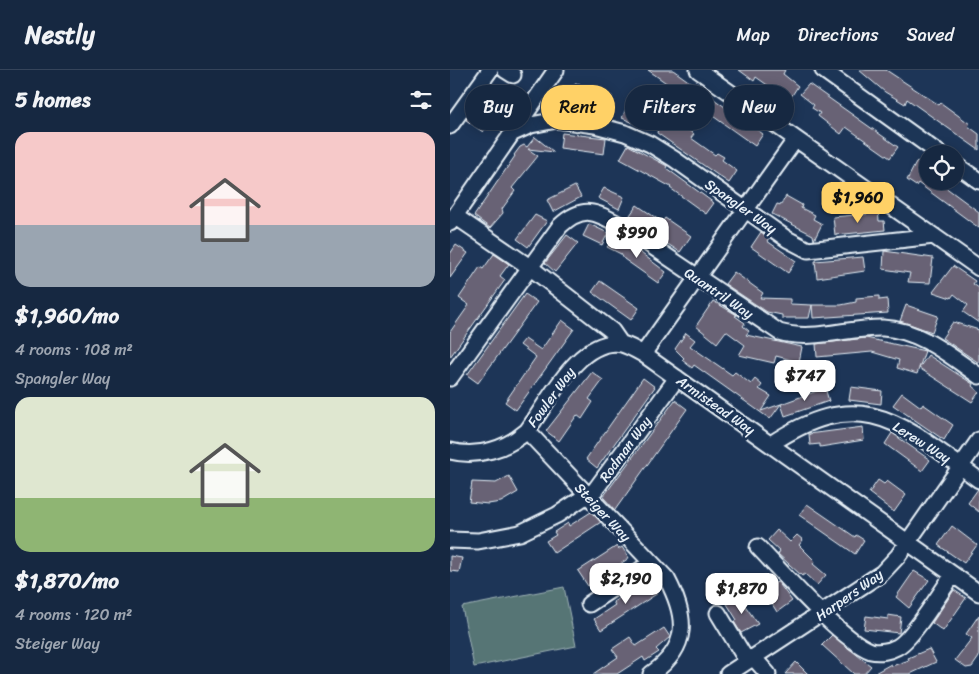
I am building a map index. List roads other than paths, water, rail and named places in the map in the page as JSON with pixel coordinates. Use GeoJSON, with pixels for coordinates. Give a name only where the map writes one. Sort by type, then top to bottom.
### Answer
{"type":"FeatureCollection","features":[{"type":"Feature","properties":{"kind":"street"},"geometry":{"type":"LineString","coordinates":[[450,126],[490,70]]}},
{"type":"Feature","properties":{"kind":"street"},"geometry":{"type":"LineString","coordinates":[[453,220],[556,70]]}},
{"type":"Feature","properties":{"kind":"street"},"geometry":{"type":"LineString","coordinates":[[698,70],[979,268]]}},
{"type":"Feature","properties":{"kind":"street"},"geometry":{"type":"LineString","coordinates":[[823,70],[927,145]]}},
{"type":"Feature","properties":{"kind":"street","name":"Spangler Way"},"geometry":{"type":"LineString","coordinates":[[533,102],[541,108]]}},
{"type":"Feature","properties":{"kind":"street","name":"Spangler Way"},"geometry":{"type":"LineString","coordinates":[[513,133],[541,123]]}},
{"type":"Feature","properties":{"kind":"street","name":"Spangler Way"},"geometry":{"type":"LineString","coordinates":[[613,130],[650,144],[787,239],[808,250],[934,236]]}},
{"type":"Feature","properties":{"kind":"street"},"geometry":{"type":"LineString","coordinates":[[643,354],[795,140]]}},
{"type":"Feature","properties":{"kind":"street"},"geometry":{"type":"LineString","coordinates":[[964,170],[979,181]]}},
{"type":"Feature","properties":{"kind":"street","name":"Quantril Way"},"geometry":{"type":"LineString","coordinates":[[450,378],[548,242],[568,219],[576,214],[593,212],[630,231],[779,332],[797,335],[883,328],[906,332],[936,346],[979,376]]}},
{"type":"Feature","properties":{"kind":"street","name":"Armistead Way"},"geometry":{"type":"LineString","coordinates":[[453,220],[531,268],[612,331],[621,344],[643,354],[979,593]]}},
{"type":"Feature","properties":{"kind":"street","name":"Fowler Way"},"geometry":{"type":"LineString","coordinates":[[450,451],[466,454],[492,451],[502,447],[527,431],[570,370],[583,356],[601,346],[621,344]]}},
{"type":"Feature","properties":{"kind":"street","name":"Rodman Way"},"geometry":{"type":"LineString","coordinates":[[450,540],[478,541],[520,533],[558,515],[587,495],[602,483],[677,378]]}},
{"type":"Feature","properties":{"kind":"street","name":"Lerew Way"},"geometry":{"type":"LineString","coordinates":[[771,444],[805,424],[824,416],[843,414],[875,416],[911,432],[979,480]]}},
{"type":"Feature","properties":{"kind":"street","name":"Steiger Way"},"geometry":{"type":"LineString","coordinates":[[527,431],[667,579],[682,616],[681,634],[675,650],[664,666],[652,674]]}},
{"type":"Feature","properties":{"kind":"street","name":"Harpers Way"},"geometry":{"type":"LineString","coordinates":[[728,674],[823,614],[882,573],[898,556],[979,440]]}},
{"type":"Feature","properties":{"kind":"street"},"geometry":{"type":"LineString","coordinates":[[758,547],[823,614],[862,646],[873,652],[888,651],[905,641],[954,575]]}},
{"type":"Feature","properties":{"kind":"street"},"geometry":{"type":"LineString","coordinates":[[589,604],[651,563]]}},
{"type":"Feature","properties":{"kind":"street"},"geometry":{"type":"LineString","coordinates":[[718,613],[750,659],[768,674]]}}]}
